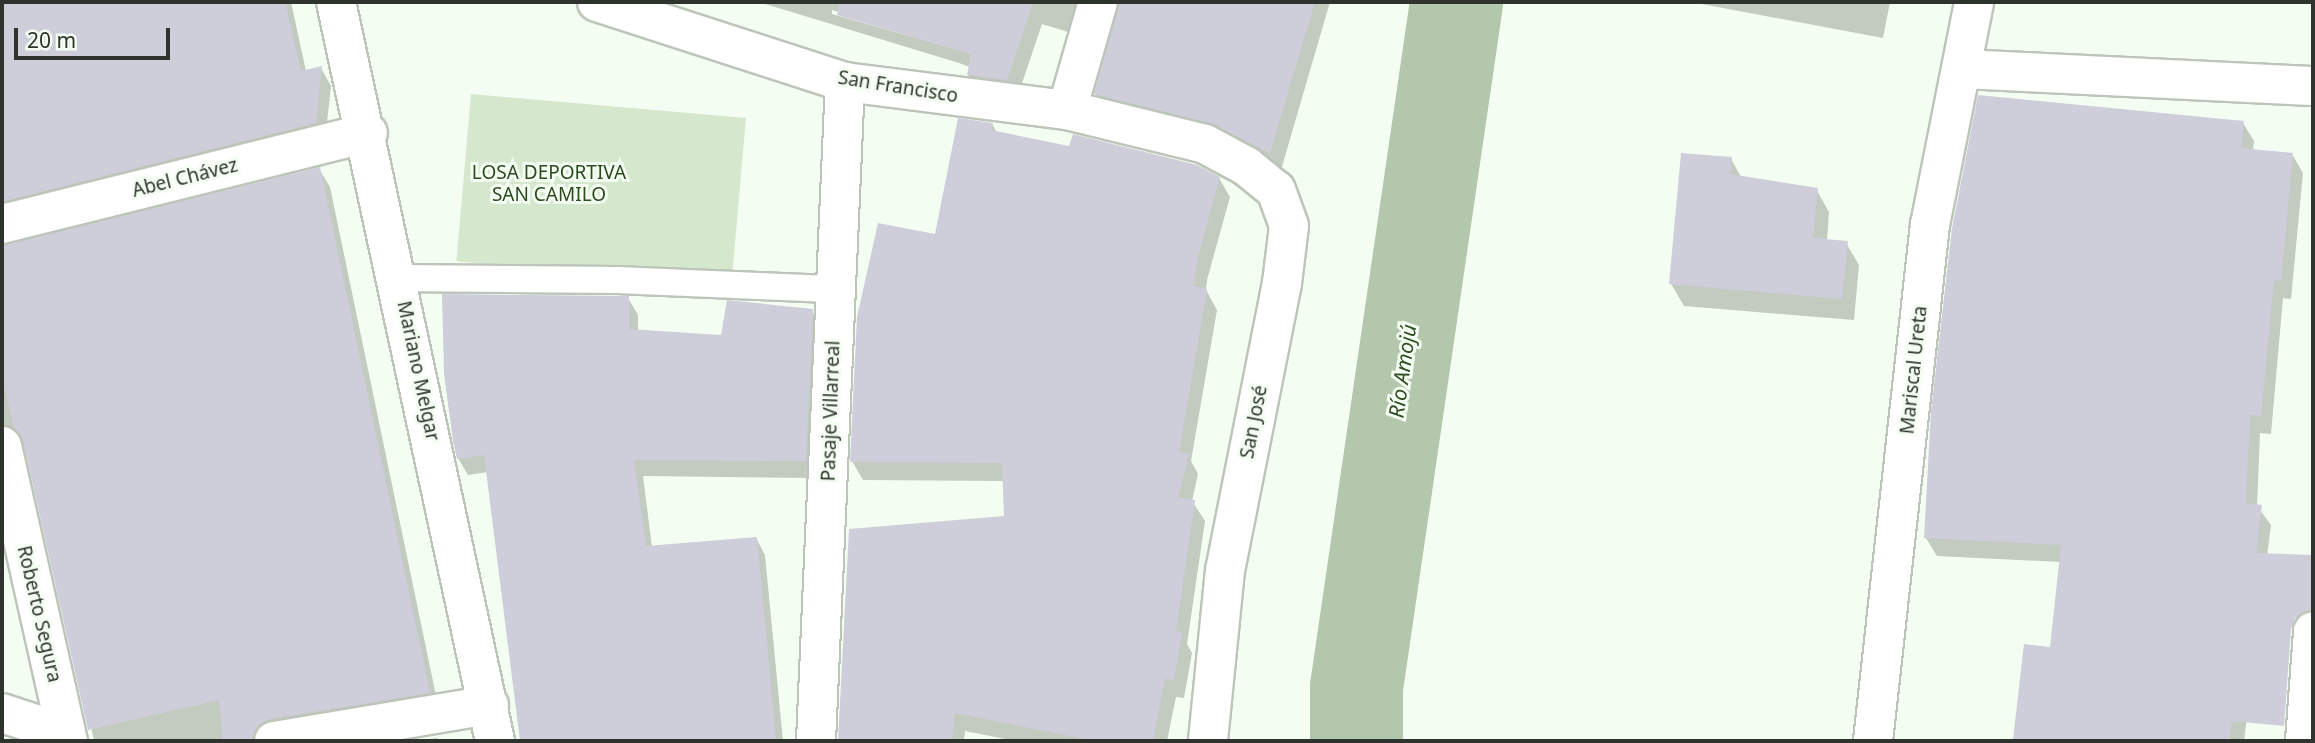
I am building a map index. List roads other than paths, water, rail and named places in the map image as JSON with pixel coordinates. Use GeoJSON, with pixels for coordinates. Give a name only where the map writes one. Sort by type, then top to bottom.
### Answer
{"type":"FeatureCollection","features":[{"type":"Feature","properties":{"kind":"street","name":"Mariano Melgar"},"geometry":{"type":"LineString","coordinates":[[336,2],[368,133],[495,741]]}},
{"type":"Feature","properties":{"kind":"street","name":"San Francisco"},"geometry":{"type":"LineString","coordinates":[[597,2],[845,82],[1067,110],[1205,144]]}},
{"type":"Feature","properties":{"kind":"street"},"geometry":{"type":"LineString","coordinates":[[1067,110],[1098,2]]}},
{"type":"Feature","properties":{"kind":"street","name":"Mariscal Ureta"},"geometry":{"type":"LineString","coordinates":[[1873,741],[1930,225],[1974,2]]}},
{"type":"Feature","properties":{"kind":"street"},"geometry":{"type":"LineString","coordinates":[[1962,69],[2313,86]]}},
{"type":"Feature","properties":{"kind":"street","name":"Pasaje Villarreal"},"geometry":{"type":"LineString","coordinates":[[816,741],[845,82]]}},
{"type":"Feature","properties":{"kind":"street","name":"Abel Chávez"},"geometry":{"type":"LineString","coordinates":[[2,224],[368,133]]}},
{"type":"Feature","properties":{"kind":"street","name":"San José"},"geometry":{"type":"LineString","coordinates":[[1205,144],[1246,166],[1276,190],[1289,226],[1282,282],[1224,570],[1208,741]]}},
{"type":"Feature","properties":{"kind":"street","name":"Roberto Segura"},"geometry":{"type":"LineString","coordinates":[[2,446],[67,738]]}},
{"type":"Feature","properties":{"kind":"street"},"geometry":{"type":"LineString","coordinates":[[2305,741],[2313,631]]}},
{"type":"Feature","properties":{"kind":"street"},"geometry":{"type":"LineString","coordinates":[[274,741],[489,705]]}},
{"type":"Feature","properties":{"kind":"street"},"geometry":{"type":"LineString","coordinates":[[2,713],[67,738]]}},
{"type":"Feature","properties":{"kind":"lane"},"geometry":{"type":"LineString","coordinates":[[398,278],[617,280],[836,289]]}},
{"type":"Feature","properties":{"kind":"waterway","name":"Río Amojú"},"geometry":{"type":"LineString","coordinates":[[1356,741],[1356,687],[1456,2]]}},
{"type":"Feature","properties":{"kind":"park label","name":"LOSA DEPORTIVA SAN CAMILO"},"geometry":{"type":"Point","coordinates":[549,184]}}]}
